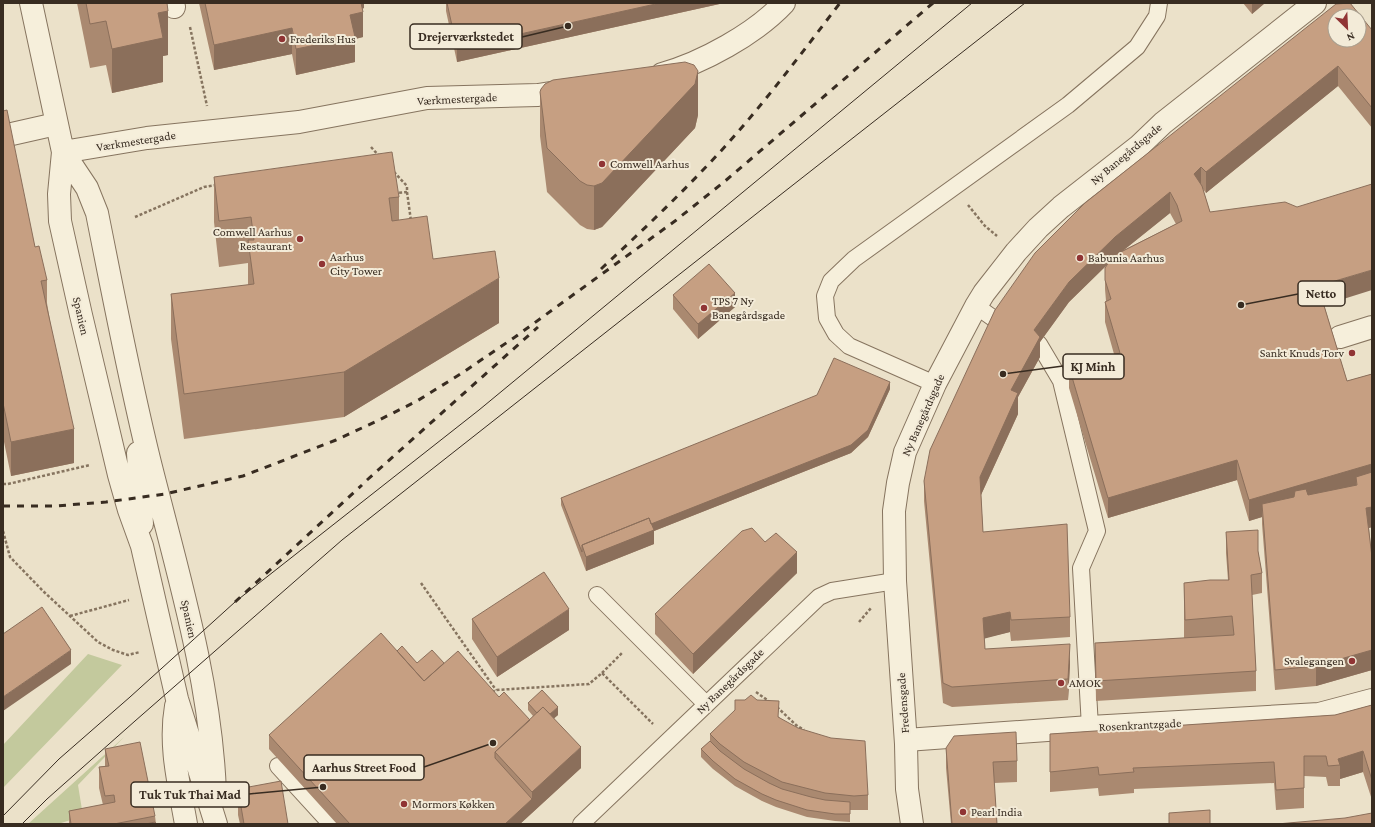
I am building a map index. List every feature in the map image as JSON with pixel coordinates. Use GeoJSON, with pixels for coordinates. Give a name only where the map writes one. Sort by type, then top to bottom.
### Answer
{"type":"FeatureCollection","features":[{"type":"Feature","properties":{"kind":"street","name":"Spanien"},"geometry":{"type":"LineString","coordinates":[[31,3],[63,152],[87,188],[97,213],[140,422],[184,592],[202,682],[213,762],[215,822]]}},
{"type":"Feature","properties":{"kind":"street"},"geometry":{"type":"LineString","coordinates":[[646,78],[673,71],[728,46],[763,22],[784,3]]}},
{"type":"Feature","properties":{"kind":"street","name":"Ny Banegårdsgade"},"geometry":{"type":"LineString","coordinates":[[896,581],[894,512],[898,483],[905,452],[935,384],[976,306],[997,276],[1038,228],[1061,207],[1139,146],[1163,123],[1315,3]]}},
{"type":"Feature","properties":{"kind":"street","name":"Værkmestergade"},"geometry":{"type":"LineString","coordinates":[[63,152],[147,138],[299,122],[428,98],[538,95],[592,87]]}},
{"type":"Feature","properties":{"kind":"street"},"geometry":{"type":"LineString","coordinates":[[3,136],[56,124]]}},
{"type":"Feature","properties":{"kind":"street","name":"Spanien"},"geometry":{"type":"LineString","coordinates":[[63,152],[58,194],[60,221],[82,322],[115,459],[129,510],[142,546],[177,699],[215,822]]}},
{"type":"Feature","properties":{"kind":"street"},"geometry":{"type":"LineString","coordinates":[[1340,337],[1372,327]]}},
{"type":"Feature","properties":{"kind":"street","name":"Spanien"},"geometry":{"type":"LineString","coordinates":[[140,422],[138,466],[142,519],[142,546]]}},
{"type":"Feature","properties":{"kind":"street","name":"Fredensgade"},"geometry":{"type":"LineString","coordinates":[[896,581],[906,740],[907,789],[912,824]]}},
{"type":"Feature","properties":{"kind":"street","name":"Spanien"},"geometry":{"type":"LineString","coordinates":[[177,699],[174,715],[173,745],[186,824]]}},
{"type":"Feature","properties":{"kind":"street","name":"Rosenkrantzgade"},"geometry":{"type":"LineString","coordinates":[[906,740],[1090,727],[1319,714],[1372,700]]}},
{"type":"Feature","properties":{"kind":"lane"},"geometry":{"type":"LineString","coordinates":[[935,384],[849,346],[836,334],[827,318],[825,296],[831,281],[854,258],[1068,106],[1137,48],[1157,16],[1159,3]]}},
{"type":"Feature","properties":{"kind":"lane"},"geometry":{"type":"LineString","coordinates":[[976,306],[1000,323]]}},
{"type":"Feature","properties":{"kind":"lane"},"geometry":{"type":"LineString","coordinates":[[1039,344],[1061,381],[1097,531],[1081,568],[1090,727]]}},
{"type":"Feature","properties":{"kind":"lane","name":"Ny Banegårdsgade"},"geometry":{"type":"LineString","coordinates":[[581,824],[819,597],[832,591],[896,581]]}},
{"type":"Feature","properties":{"kind":"lane"},"geometry":{"type":"LineString","coordinates":[[597,595],[706,704]]}},
{"type":"Feature","properties":{"kind":"lane"},"geometry":{"type":"LineString","coordinates":[[278,766],[331,824]]}},
{"type":"Feature","properties":{"kind":"path"},"geometry":{"type":"LineString","coordinates":[[194,46],[212,130]]}},
{"type":"Feature","properties":{"kind":"path"},"geometry":{"type":"LineString","coordinates":[[371,147],[381,158]]}},
{"type":"Feature","properties":{"kind":"path"},"geometry":{"type":"LineString","coordinates":[[392,169],[407,186],[412,228]]}},
{"type":"Feature","properties":{"kind":"path"},"geometry":{"type":"LineString","coordinates":[[135,217],[204,187],[220,184]]}},
{"type":"Feature","properties":{"kind":"path"},"geometry":{"type":"LineString","coordinates":[[394,193],[407,192]]}},
{"type":"Feature","properties":{"kind":"path"},"geometry":{"type":"LineString","coordinates":[[973,212],[985,226]]}},
{"type":"Feature","properties":{"kind":"path"},"geometry":{"type":"LineString","coordinates":[[3,484],[115,459]]}},
{"type":"Feature","properties":{"kind":"path"},"geometry":{"type":"LineString","coordinates":[[3,532],[10,557],[43,591],[98,642],[113,650],[128,655],[166,646]]}},
{"type":"Feature","properties":{"kind":"path"},"geometry":{"type":"LineString","coordinates":[[421,583],[496,690]]}},
{"type":"Feature","properties":{"kind":"path"},"geometry":{"type":"LineString","coordinates":[[70,616],[153,594]]}},
{"type":"Feature","properties":{"kind":"path"},"geometry":{"type":"LineString","coordinates":[[491,693],[496,690],[589,684],[640,637]]}},
{"type":"Feature","properties":{"kind":"path"},"geometry":{"type":"LineString","coordinates":[[602,672],[668,740]]}},
{"type":"Feature","properties":{"kind":"path"},"geometry":{"type":"LineString","coordinates":[[756,692],[783,711],[796,725],[807,732]]}},
{"type":"Feature","properties":{"kind":"green space"},"geometry":{"type":"Polygon","coordinates":[[[88,654],[122,665],[3,788],[3,745],[88,654]]]}},
{"type":"Feature","properties":{"kind":"green space"},"geometry":{"type":"Polygon","coordinates":[[[124,737],[78,785],[83,816],[58,824],[28,824],[124,737]]]}},
{"type":"Feature","properties":{"kind":"building"},"geometry":{"type":"Polygon","coordinates":[[[86,3],[167,3],[168,11],[158,13],[163,38],[112,49],[106,21],[90,24],[86,3]]]}},
{"type":"Feature","properties":{"kind":"building"},"geometry":{"type":"Polygon","coordinates":[[[205,3],[361,3],[363,12],[350,15],[355,37],[296,49],[292,28],[214,45],[205,3]]]}},
{"type":"Feature","properties":{"kind":"building"},"geometry":{"type":"Polygon","coordinates":[[[447,3],[660,3],[457,48],[447,3]]]}},
{"type":"Feature","properties":{"kind":"building"},"geometry":{"type":"Polygon","coordinates":[[[1350,3],[1354,8],[1331,8],[1336,4],[1350,3]]]}},
{"type":"Feature","properties":{"kind":"building"},"geometry":{"type":"Polygon","coordinates":[[[1327,11],[1327,48],[1367,48],[1367,24],[1372,30],[1372,108],[1338,66],[1206,172],[1201,167],[1194,174],[1202,186],[1210,212],[1285,202],[1297,207],[1372,184],[1372,270],[1318,286],[1347,381],[1372,374],[1372,464],[1249,500],[1237,460],[1108,498],[1069,367],[1120,353],[1105,302],[1111,299],[1105,280],[1105,268],[1113,256],[1182,221],[1177,205],[1170,192],[1115,237],[1069,282],[1034,330],[1040,337],[1011,390],[1018,393],[980,477],[983,532],[1067,524],[1070,617],[1011,620],[1010,612],[983,618],[985,649],[1070,644],[1068,679],[952,687],[943,683],[924,481],[930,450],[995,310],[1035,253],[1085,203],[1327,11]]]}},
{"type":"Feature","properties":{"kind":"building"},"geometry":{"type":"Polygon","coordinates":[[[685,62],[694,65],[698,71],[695,84],[602,183],[594,186],[587,185],[580,181],[547,148],[540,92],[545,84],[553,80],[685,62]]]}},
{"type":"Feature","properties":{"kind":"building"},"geometry":{"type":"Polygon","coordinates":[[[7,110],[35,247],[39,246],[47,280],[41,281],[74,429],[11,442],[3,403],[3,111],[7,110]]]}},
{"type":"Feature","properties":{"kind":"building"},"geometry":{"type":"Polygon","coordinates":[[[392,152],[399,197],[389,198],[392,221],[427,216],[433,259],[495,251],[499,278],[344,372],[184,394],[171,294],[254,284],[248,240],[254,240],[251,217],[219,221],[214,177],[392,152]]]}},
{"type":"Feature","properties":{"kind":"building"},"geometry":{"type":"Polygon","coordinates":[[[709,264],[735,293],[698,324],[673,295],[709,264]]]}},
{"type":"Feature","properties":{"kind":"building"},"geometry":{"type":"Polygon","coordinates":[[[834,358],[890,382],[868,430],[851,445],[651,524],[649,518],[582,545],[582,552],[561,498],[817,395],[834,358]]]}},
{"type":"Feature","properties":{"kind":"building"},"geometry":{"type":"Polygon","coordinates":[[[1372,472],[1372,507],[1366,508],[1372,557],[1372,650],[1316,666],[1275,670],[1262,504],[1294,497],[1295,491],[1306,489],[1308,495],[1357,485],[1356,477],[1372,472]]]}},
{"type":"Feature","properties":{"kind":"building"},"geometry":{"type":"Polygon","coordinates":[[[649,518],[654,530],[586,557],[582,545],[649,518]]]}},
{"type":"Feature","properties":{"kind":"building"},"geometry":{"type":"Polygon","coordinates":[[[752,528],[765,542],[776,533],[797,552],[693,654],[655,614],[742,531],[752,528]]]}},
{"type":"Feature","properties":{"kind":"building"},"geometry":{"type":"Polygon","coordinates":[[[1258,530],[1258,551],[1262,573],[1251,575],[1256,671],[1096,681],[1095,643],[1234,635],[1232,616],[1185,620],[1184,583],[1210,580],[1229,580],[1226,532],[1258,530]]]}},
{"type":"Feature","properties":{"kind":"building"},"geometry":{"type":"Polygon","coordinates":[[[544,572],[569,609],[497,657],[472,619],[544,572]]]}},
{"type":"Feature","properties":{"kind":"building"},"geometry":{"type":"Polygon","coordinates":[[[42,607],[71,650],[3,697],[3,634],[42,607]]]}},
{"type":"Feature","properties":{"kind":"building"},"geometry":{"type":"Polygon","coordinates":[[[381,633],[424,681],[458,651],[499,697],[504,692],[530,720],[495,752],[495,758],[532,799],[505,824],[350,824],[269,735],[381,633]]]}},
{"type":"Feature","properties":{"kind":"building"},"geometry":{"type":"Polygon","coordinates":[[[402,646],[417,663],[432,650],[444,663],[424,681],[397,651],[402,646]]]}},
{"type":"Feature","properties":{"kind":"building"},"geometry":{"type":"Polygon","coordinates":[[[542,690],[558,707],[550,714],[543,707],[537,713],[528,703],[542,690]]]}},
{"type":"Feature","properties":{"kind":"building"},"geometry":{"type":"Polygon","coordinates":[[[751,695],[757,700],[779,701],[778,717],[798,728],[831,738],[865,741],[868,795],[854,796],[825,793],[782,782],[744,762],[720,744],[710,734],[735,710],[735,700],[745,700],[751,695]]]}},
{"type":"Feature","properties":{"kind":"building"},"geometry":{"type":"Polygon","coordinates":[[[1372,705],[1372,780],[1363,751],[1338,759],[1340,765],[1328,766],[1326,756],[1304,756],[1304,788],[1276,790],[1274,762],[1133,768],[1134,772],[1099,775],[1098,767],[1050,772],[1050,734],[1335,715],[1372,705]]]}},
{"type":"Feature","properties":{"kind":"building"},"geometry":{"type":"Polygon","coordinates":[[[543,707],[581,747],[532,792],[495,752],[543,707]]]}},
{"type":"Feature","properties":{"kind":"building"},"geometry":{"type":"Polygon","coordinates":[[[1016,732],[1017,761],[993,762],[997,824],[952,824],[946,748],[954,736],[1016,732]]]}},
{"type":"Feature","properties":{"kind":"building"},"geometry":{"type":"Polygon","coordinates":[[[710,741],[720,751],[744,769],[782,789],[825,800],[850,802],[850,814],[835,814],[807,810],[762,794],[735,779],[701,749],[710,741]]]}},
{"type":"Feature","properties":{"kind":"building"},"geometry":{"type":"Polygon","coordinates":[[[140,742],[155,816],[114,824],[71,824],[69,811],[115,802],[114,795],[105,796],[99,767],[109,766],[105,749],[140,742]]]}},
{"type":"Feature","properties":{"kind":"building"},"geometry":{"type":"Polygon","coordinates":[[[281,781],[288,824],[244,824],[238,789],[281,781]]]}},
{"type":"Feature","properties":{"kind":"building"},"geometry":{"type":"Polygon","coordinates":[[[1210,810],[1210,824],[1169,824],[1169,813],[1210,810]]]}},
{"type":"Feature","properties":{"kind":"building"},"geometry":{"type":"Polygon","coordinates":[[[1372,813],[1372,824],[1277,824],[1345,818],[1372,813]]]}},
{"type":"Feature","properties":{"kind":"tram line"},"geometry":{"type":"LineString","coordinates":[[3,816],[59,759],[235,602],[479,410],[972,3]]}},
{"type":"Feature","properties":{"kind":"tram line"},"geometry":{"type":"LineString","coordinates":[[22,824],[47,799],[342,540],[1025,3]]}},
{"type":"Feature","properties":{"kind":"railway"},"geometry":{"type":"LineString","coordinates":[[601,269],[662,212],[720,152],[767,98],[840,3]]}},
{"type":"Feature","properties":{"kind":"railway"},"geometry":{"type":"LineString","coordinates":[[3,506],[55,506],[106,502],[165,494],[243,476],[336,440],[417,401],[515,337],[675,221],[724,182],[933,3]]}},
{"type":"Feature","properties":{"kind":"railway"},"geometry":{"type":"LineString","coordinates":[[367,480],[538,327]]}},
{"type":"Feature","properties":{"kind":"railway"},"geometry":{"type":"LineString","coordinates":[[235,602],[362,485]]}},
{"type":"Feature","properties":{"kind":"place","name":"Drejerværkstedet"},"geometry":{"type":"Point","coordinates":[568,26]}},
{"type":"Feature","properties":{"kind":"place","name":"Frederiks Hus"},"geometry":{"type":"Point","coordinates":[282,39]}},
{"type":"Feature","properties":{"kind":"place","name":"Comwell Aarhus"},"geometry":{"type":"Point","coordinates":[602,164]}},
{"type":"Feature","properties":{"kind":"place","name":"Comwell Aarhus Restaurant"},"geometry":{"type":"Point","coordinates":[300,239]}},
{"type":"Feature","properties":{"kind":"place","name":"Babunia Aarhus"},"geometry":{"type":"Point","coordinates":[1080,258]}},
{"type":"Feature","properties":{"kind":"place","name":"Aarhus City Tower"},"geometry":{"type":"Point","coordinates":[322,264]}},
{"type":"Feature","properties":{"kind":"place","name":"Netto"},"geometry":{"type":"Point","coordinates":[1241,305]}},
{"type":"Feature","properties":{"kind":"place","name":"TPS 7 Ny Banegårdsgade"},"geometry":{"type":"Point","coordinates":[704,308]}},
{"type":"Feature","properties":{"kind":"place","name":"Sankt Knuds Torv"},"geometry":{"type":"Point","coordinates":[1352,353]}},
{"type":"Feature","properties":{"kind":"place","name":"KJ Minh"},"geometry":{"type":"Point","coordinates":[1003,374]}},
{"type":"Feature","properties":{"kind":"place","name":"Svalegangen"},"geometry":{"type":"Point","coordinates":[1352,661]}},
{"type":"Feature","properties":{"kind":"place","name":"AMOK"},"geometry":{"type":"Point","coordinates":[1061,683]}},
{"type":"Feature","properties":{"kind":"place","name":"Aarhus Street Food"},"geometry":{"type":"Point","coordinates":[493,743]}},
{"type":"Feature","properties":{"kind":"place","name":"Tuk Tuk Thai Mad"},"geometry":{"type":"Point","coordinates":[323,787]}},
{"type":"Feature","properties":{"kind":"place","name":"Mormors Køkken"},"geometry":{"type":"Point","coordinates":[404,804]}},
{"type":"Feature","properties":{"kind":"place","name":"Pearl India"},"geometry":{"type":"Point","coordinates":[963,812]}}]}
